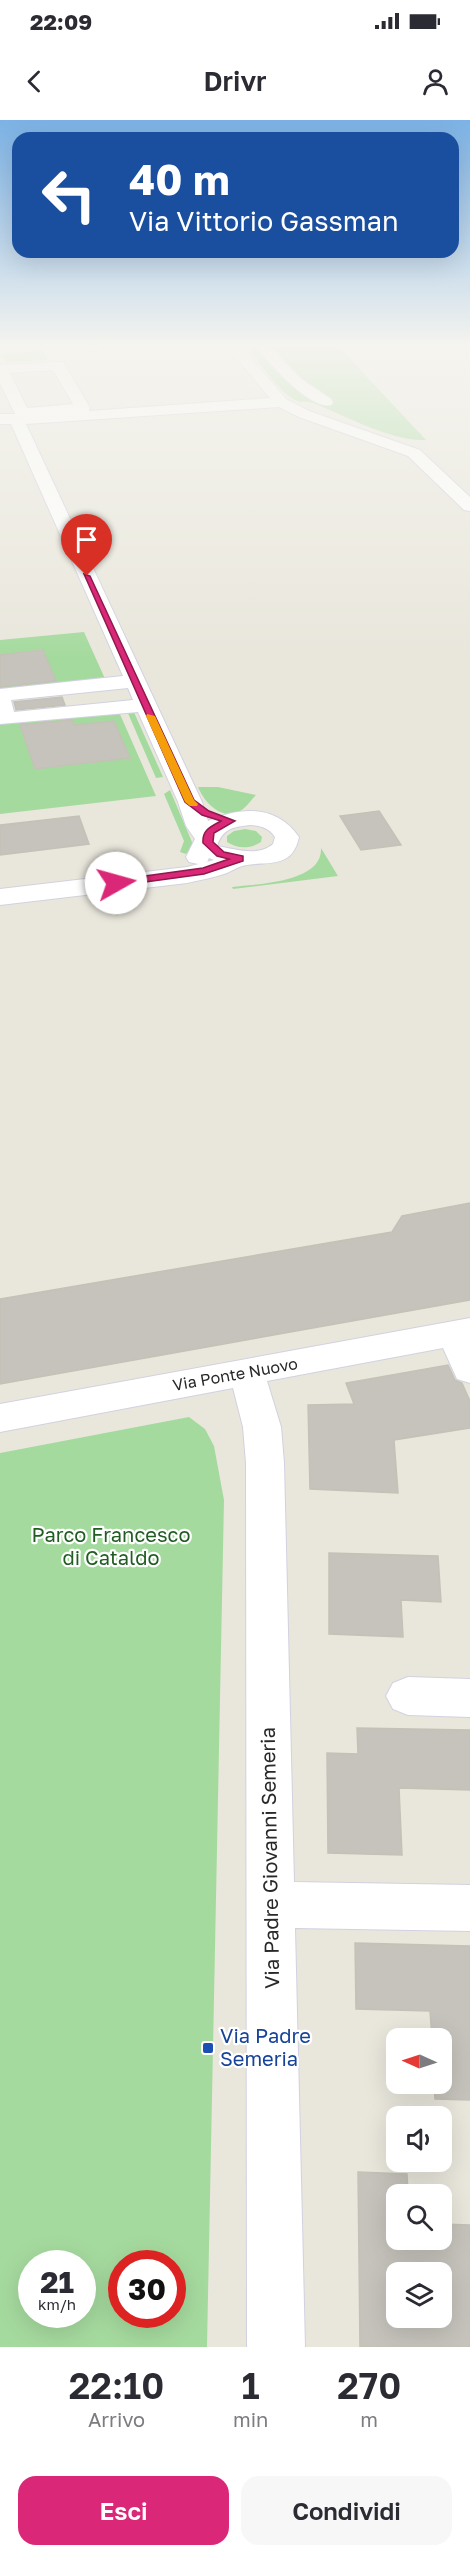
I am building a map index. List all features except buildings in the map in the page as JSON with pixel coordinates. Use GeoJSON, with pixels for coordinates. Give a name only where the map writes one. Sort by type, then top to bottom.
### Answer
{"type":"FeatureCollection","features":[{"type":"Feature","properties":{"kind":"street"},"geometry":{"type":"LineString","coordinates":[[23,449],[135,681],[190,802],[198,826],[207,839],[217,852],[240,858],[259,858],[276,853],[286,844],[286,834],[281,828],[266,821],[249,819],[230,821],[212,829],[207,839],[196,861],[178,876]]}},
{"type":"Feature","properties":{"kind":"street"},"geometry":{"type":"LineString","coordinates":[[403,449],[414,453],[470,507]]}},
{"type":"Feature","properties":{"kind":"street"},"geometry":{"type":"LineString","coordinates":[[0,695],[135,681]]}},
{"type":"Feature","properties":{"kind":"street"},"geometry":{"type":"LineString","coordinates":[[2,713],[145,705]]}},
{"type":"Feature","properties":{"kind":"street"},"geometry":{"type":"LineString","coordinates":[[190,802],[205,813],[230,821]]}},
{"type":"Feature","properties":{"kind":"street"},"geometry":{"type":"LineString","coordinates":[[0,897],[178,876],[214,869],[240,858]]}},
{"type":"Feature","properties":{"kind":"street"},"geometry":{"type":"LineString","coordinates":[[462,1332],[470,1370]]}},
{"type":"Feature","properties":{"kind":"street","name":"Via Ponte Nuovo"},"geometry":{"type":"LineString","coordinates":[[0,1418],[462,1332]]}},
{"type":"Feature","properties":{"kind":"street","name":"Via Padre Giovanni Semeria"},"geometry":{"type":"LineString","coordinates":[[246,1371],[262,1427],[266,1463],[276,2347]]}},
{"type":"Feature","properties":{"kind":"street"},"geometry":{"type":"LineString","coordinates":[[408,1696],[470,1698]]}},
{"type":"Feature","properties":{"kind":"street"},"geometry":{"type":"LineString","coordinates":[[271,1905],[470,1908]]}},
{"type":"Feature","properties":{"kind":"green space"},"geometry":{"type":"Polygon","coordinates":[[[84,632],[106,681],[0,691],[0,640],[84,632]]]}},
{"type":"Feature","properties":{"kind":"green space"},"geometry":{"type":"Polygon","coordinates":[[[133,710],[163,777],[156,778],[127,711],[133,710]]]}},
{"type":"Feature","properties":{"kind":"green space"},"geometry":{"type":"Polygon","coordinates":[[[119,712],[156,796],[0,814],[0,724],[119,712]]]}},
{"type":"Feature","properties":{"kind":"green space"},"geometry":{"type":"Polygon","coordinates":[[[198,787],[218,787],[256,795],[243,809],[229,814],[222,813],[210,805],[198,787]]]}},
{"type":"Feature","properties":{"kind":"green space"},"geometry":{"type":"Polygon","coordinates":[[[170,790],[192,842],[192,847],[186,854],[180,852],[184,841],[164,794],[170,790]]]}},
{"type":"Feature","properties":{"kind":"green space"},"geometry":{"type":"Polygon","coordinates":[[[245,829],[256,831],[262,837],[261,842],[244,847],[227,842],[227,836],[234,831],[245,829]]]}},
{"type":"Feature","properties":{"kind":"green space"},"geometry":{"type":"Polygon","coordinates":[[[321,848],[338,876],[233,889],[232,887],[271,883],[300,875],[319,860],[321,848]]]}},
{"type":"Feature","properties":{"kind":"green space","name":"Parco Francesco di Cataldo"},"geometry":{"type":"Polygon","coordinates":[[[189,1417],[205,1429],[214,1446],[224,1500],[207,2347],[0,2347],[0,1453],[189,1417]]]}},
{"type":"Feature","properties":{"kind":"slow traffic"},"geometry":{"type":"LineString","coordinates":[[150,716],[190,802],[193,804]]}},
{"type":"Feature","properties":{"kind":"place","name":"Via Padre Semeria"},"geometry":{"type":"Point","coordinates":[208,2048]}},
{"type":"Feature","properties":{"kind":"route"},"geometry":{"type":"LineString","coordinates":[[87,576],[190,802],[205,813],[230,821],[210,831],[207,836],[208,843],[221,854],[240,858],[204,871],[116,883]]}}]}
